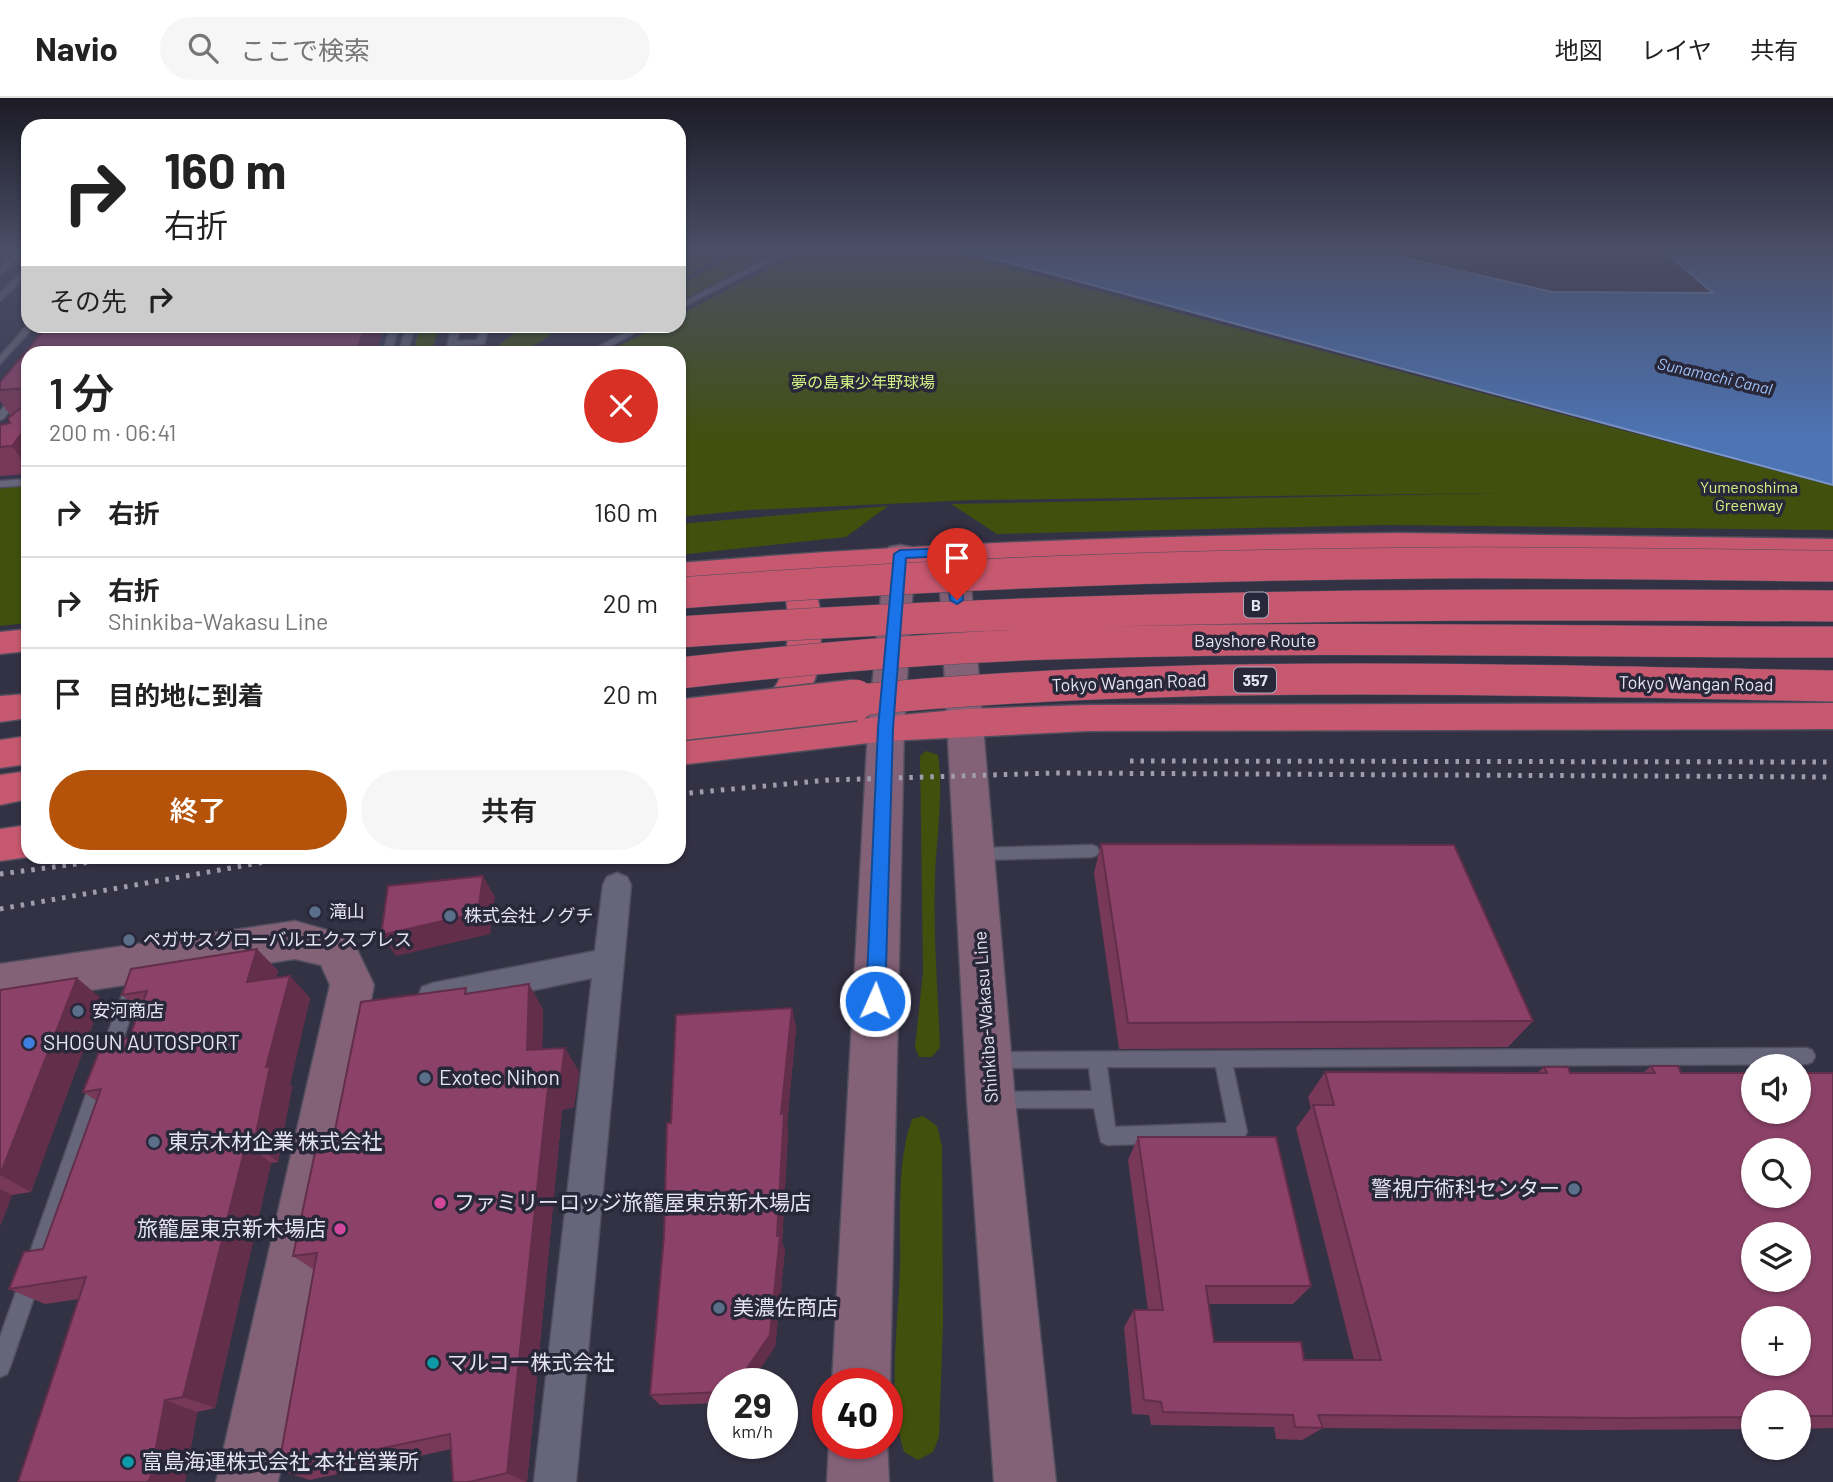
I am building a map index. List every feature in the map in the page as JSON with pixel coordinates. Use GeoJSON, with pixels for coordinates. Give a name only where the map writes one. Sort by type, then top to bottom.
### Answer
{"type":"FeatureCollection","features":[{"type":"Feature","properties":{"kind":"highway"},"geometry":{"type":"LineString","coordinates":[[686,572],[953,551],[1370,540],[1833,548]]}},
{"type":"Feature","properties":{"kind":"highway"},"geometry":{"type":"LineString","coordinates":[[686,593],[1019,573],[1280,566],[1433,563],[1833,566]]}},
{"type":"Feature","properties":{"kind":"highway"},"geometry":{"type":"LineString","coordinates":[[686,739],[758,720],[789,696],[799,679],[804,604],[800,592],[782,573],[762,566]]}},
{"type":"Feature","properties":{"kind":"highway","name":"Bayshore Route"},"geometry":{"type":"LineString","coordinates":[[686,632],[953,614],[1228,605],[1474,603],[1833,606]]}},
{"type":"Feature","properties":{"kind":"highway"},"geometry":{"type":"LineString","coordinates":[[0,643],[21,641]]}},
{"type":"Feature","properties":{"kind":"highway","name":"Bayshore Route"},"geometry":{"type":"LineString","coordinates":[[686,672],[804,659],[1048,643],[1833,642]]}},
{"type":"Feature","properties":{"kind":"highway"},"geometry":{"type":"LineString","coordinates":[[0,662],[21,660]]}},
{"type":"Feature","properties":{"kind":"highway","name":"Tokyo Wangan Road"},"geometry":{"type":"LineString","coordinates":[[686,719],[829,702],[1025,687],[1133,682],[1474,680],[1833,686]]}},
{"type":"Feature","properties":{"kind":"highway"},"geometry":{"type":"LineString","coordinates":[[0,691],[21,689]]}},
{"type":"Feature","properties":{"kind":"highway"},"geometry":{"type":"LineString","coordinates":[[0,709],[21,707]]}},
{"type":"Feature","properties":{"kind":"highway","name":"357"},"geometry":{"type":"LineString","coordinates":[[686,750],[886,728],[1088,718],[1833,716]]}},
{"type":"Feature","properties":{"kind":"highway"},"geometry":{"type":"LineString","coordinates":[[0,754],[21,751]]}},
{"type":"Feature","properties":{"kind":"highway"},"geometry":{"type":"LineString","coordinates":[[0,790],[21,786]]}},
{"type":"Feature","properties":{"kind":"highway"},"geometry":{"type":"LineString","coordinates":[[0,812],[21,809]]}},
{"type":"Feature","properties":{"kind":"highway"},"geometry":{"type":"LineString","coordinates":[[0,845],[21,842]]}},
{"type":"Feature","properties":{"kind":"street","name":"Shinkiba-Wakasu Line"},"geometry":{"type":"LineString","coordinates":[[953,551],[990,1080],[1025,1482]]}},
{"type":"Feature","properties":{"kind":"street"},"geometry":{"type":"LineString","coordinates":[[862,1368],[886,728],[900,554]]}},
{"type":"Feature","properties":{"kind":"street"},"geometry":{"type":"LineString","coordinates":[[555,1482],[617,885]]}},
{"type":"Feature","properties":{"kind":"street"},"geometry":{"type":"LineString","coordinates":[[0,984],[295,940],[336,950],[352,985],[358,1012],[247,1482]]}},
{"type":"Feature","properties":{"kind":"street"},"geometry":{"type":"LineString","coordinates":[[411,1001],[608,962]]}},
{"type":"Feature","properties":{"kind":"street"},"geometry":{"type":"LineString","coordinates":[[858,1482],[859,1459]]}},
{"type":"Feature","properties":{"kind":"lane"},"geometry":{"type":"LineString","coordinates":[[0,361],[25,333]]}},
{"type":"Feature","properties":{"kind":"lane"},"geometry":{"type":"LineString","coordinates":[[451,346],[481,342],[483,333]]}},
{"type":"Feature","properties":{"kind":"lane"},"geometry":{"type":"LineString","coordinates":[[604,346],[630,333]]}},
{"type":"Feature","properties":{"kind":"lane"},"geometry":{"type":"LineString","coordinates":[[0,417],[21,392]]}},
{"type":"Feature","properties":{"kind":"lane"},"geometry":{"type":"LineString","coordinates":[[0,425],[14,424]]}},
{"type":"Feature","properties":{"kind":"lane"},"geometry":{"type":"LineString","coordinates":[[0,484],[21,482]]}},
{"type":"Feature","properties":{"kind":"lane"},"geometry":{"type":"LineString","coordinates":[[975,854],[1092,851]]}},
{"type":"Feature","properties":{"kind":"lane"},"geometry":{"type":"LineString","coordinates":[[0,1367],[141,962]]}},
{"type":"Feature","properties":{"kind":"lane"},"geometry":{"type":"LineString","coordinates":[[990,1080],[1097,1060],[1741,1056]]}},
{"type":"Feature","properties":{"kind":"lane"},"geometry":{"type":"LineString","coordinates":[[1097,1060],[1107,1136],[1238,1132],[1223,1058]]}},
{"type":"Feature","properties":{"kind":"lane"},"geometry":{"type":"LineString","coordinates":[[990,1080],[1102,1099]]}},
{"type":"Feature","properties":{"kind":"shaded area"},"geometry":{"type":"Polygon","coordinates":[[[0,315],[21,315],[21,333],[437,333],[433,346],[21,346],[21,485],[0,487],[0,315]]]}},
{"type":"Feature","properties":{"kind":"green space","name":"夢の島東少年野球場"},"geometry":{"type":"Polygon","coordinates":[[[686,315],[1184,315],[1833,486],[1833,530],[1384,525],[997,534],[951,504],[1502,493],[974,500],[749,510],[686,516],[686,346],[618,346],[645,333],[686,333],[686,315]]]}},
{"type":"Feature","properties":{"kind":"green space"},"geometry":{"type":"Polygon","coordinates":[[[418,333],[437,333],[433,346],[415,346],[418,333]]]}},
{"type":"Feature","properties":{"kind":"green space"},"geometry":{"type":"Polygon","coordinates":[[[515,333],[551,334],[530,346],[497,346],[515,333]]]}},
{"type":"Feature","properties":{"kind":"green space"},"geometry":{"type":"Polygon","coordinates":[[[21,485],[21,624],[0,626],[0,487],[21,485]]]}},
{"type":"Feature","properties":{"kind":"green space"},"geometry":{"type":"Polygon","coordinates":[[[888,506],[846,537],[686,554],[686,523],[888,506]]]}},
{"type":"Feature","properties":{"kind":"green space"},"geometry":{"type":"Polygon","coordinates":[[[926,751],[938,755],[940,771],[935,942],[940,1047],[932,1057],[919,1057],[915,1047],[923,972],[920,756],[926,751]]]}},
{"type":"Feature","properties":{"kind":"green space"},"geometry":{"type":"Polygon","coordinates":[[[923,1116],[937,1126],[942,1146],[943,1322],[939,1437],[933,1452],[918,1460],[904,1452],[903,1368],[895,1368],[901,1174],[912,1119],[923,1116]]]}},
{"type":"Feature","properties":{"kind":"water","name":"Sunamachi Canal"},"geometry":{"type":"Polygon","coordinates":[[[1201,315],[1833,315],[1833,485],[1201,315]]]}},
{"type":"Feature","properties":{"kind":"building"},"geometry":{"type":"Polygon","coordinates":[[[41,333],[363,333],[358,346],[30,346],[41,333]]]}},
{"type":"Feature","properties":{"kind":"building"},"geometry":{"type":"Polygon","coordinates":[[[21,357],[21,388],[0,390],[0,382],[21,357]]]}},
{"type":"Feature","properties":{"kind":"building"},"geometry":{"type":"Polygon","coordinates":[[[21,408],[21,434],[12,446],[0,447],[0,425],[10,423],[8,418],[15,413],[12,414],[21,408]]]}},
{"type":"Feature","properties":{"kind":"building"},"geometry":{"type":"Polygon","coordinates":[[[1101,844],[1454,845],[1533,1021],[1128,1023],[1101,844]]]}},
{"type":"Feature","properties":{"kind":"building"},"geometry":{"type":"Polygon","coordinates":[[[483,876],[478,913],[381,935],[388,886],[483,876]]]}},
{"type":"Feature","properties":{"kind":"building"},"geometry":{"type":"Polygon","coordinates":[[[257,949],[247,982],[290,976],[266,1067],[270,1066],[254,1143],[246,1144],[183,1397],[165,1400],[150,1479],[147,1482],[18,1482],[86,1277],[9,1289],[24,1252],[43,1249],[101,1089],[83,1092],[103,1042],[129,1038],[147,991],[122,995],[131,969],[257,949]]]}},
{"type":"Feature","properties":{"kind":"building"},"geometry":{"type":"Polygon","coordinates":[[[77,978],[0,1175],[0,990],[77,978]]]}},
{"type":"Feature","properties":{"kind":"building"},"geometry":{"type":"Polygon","coordinates":[[[529,984],[527,1050],[565,1048],[560,1084],[548,1087],[507,1473],[469,1482],[453,1482],[450,1434],[278,1470],[317,1253],[293,1256],[317,1143],[333,1140],[361,1002],[466,988],[465,994],[529,984]]]}},
{"type":"Feature","properties":{"kind":"building"},"geometry":{"type":"Polygon","coordinates":[[[792,1008],[781,1114],[784,1113],[777,1236],[780,1235],[770,1335],[747,1368],[707,1368],[707,1393],[650,1395],[664,1236],[667,1123],[671,1123],[676,1015],[792,1008]]]}},
{"type":"Feature","properties":{"kind":"building"},"geometry":{"type":"Polygon","coordinates":[[[1651,1066],[1678,1066],[1681,1073],[1741,1073],[1741,1124],[1811,1124],[1811,1073],[1833,1073],[1833,1416],[1811,1416],[1811,1390],[1741,1390],[1741,1417],[1318,1415],[1323,1428],[1295,1427],[1293,1415],[1163,1412],[1161,1402],[1144,1400],[1134,1310],[1163,1310],[1138,1137],[1276,1137],[1311,1286],[1206,1286],[1214,1342],[1301,1342],[1304,1360],[1381,1360],[1313,1105],[1334,1105],[1325,1072],[1547,1073],[1544,1067],[1568,1067],[1570,1073],[1655,1073],[1651,1066]]]}},
{"type":"Feature","properties":{"kind":"railway"},"geometry":{"type":"LineString","coordinates":[[1130,761],[1833,762]]}},
{"type":"Feature","properties":{"kind":"railway"},"geometry":{"type":"LineString","coordinates":[[686,793],[829,780],[1055,773],[1833,777]]}},
{"type":"Feature","properties":{"kind":"railway"},"geometry":{"type":"LineString","coordinates":[[0,874],[76,864]]}},
{"type":"Feature","properties":{"kind":"railway"},"geometry":{"type":"LineString","coordinates":[[0,909],[253,864]]}},
{"type":"Feature","properties":{"kind":"place","name":"滝山"},"geometry":{"type":"Point","coordinates":[315,912]}},
{"type":"Feature","properties":{"kind":"place","name":"株式会社 ノグチ"},"geometry":{"type":"Point","coordinates":[450,916]}},
{"type":"Feature","properties":{"kind":"place","name":"ペガサスグローバルエクスプレス"},"geometry":{"type":"Point","coordinates":[129,940]}},
{"type":"Feature","properties":{"kind":"place","name":"安河商店"},"geometry":{"type":"Point","coordinates":[78,1011]}},
{"type":"Feature","properties":{"kind":"place","name":"SHOGUN AUTOSPORT"},"geometry":{"type":"Point","coordinates":[29,1043]}},
{"type":"Feature","properties":{"kind":"place","name":"Exotec Nihon"},"geometry":{"type":"Point","coordinates":[425,1078]}},
{"type":"Feature","properties":{"kind":"place","name":"東京木材企業 株式会社"},"geometry":{"type":"Point","coordinates":[154,1142]}},
{"type":"Feature","properties":{"kind":"place","name":"警視庁術科センター"},"geometry":{"type":"Point","coordinates":[1574,1189]}},
{"type":"Feature","properties":{"kind":"place","name":"ファミリーロッジ旅籠屋東京新木場店"},"geometry":{"type":"Point","coordinates":[440,1203]}},
{"type":"Feature","properties":{"kind":"place","name":"旅籠屋東京新木場店"},"geometry":{"type":"Point","coordinates":[340,1229]}},
{"type":"Feature","properties":{"kind":"place","name":"美濃佐商店"},"geometry":{"type":"Point","coordinates":[719,1308]}},
{"type":"Feature","properties":{"kind":"place","name":"マルコー株式会社"},"geometry":{"type":"Point","coordinates":[433,1363]}},
{"type":"Feature","properties":{"kind":"place","name":"富島海運株式会社 本社営業所"},"geometry":{"type":"Point","coordinates":[128,1462]}},
{"type":"Feature","properties":{"kind":"route"},"geometry":{"type":"LineString","coordinates":[[875,1001],[886,728],[900,554],[953,551],[957,600]]}},
{"type":"Feature","properties":{"kind":"park label","name":"Yumenoshima Greenway"},"geometry":{"type":"Point","coordinates":[1749,496]}}]}
